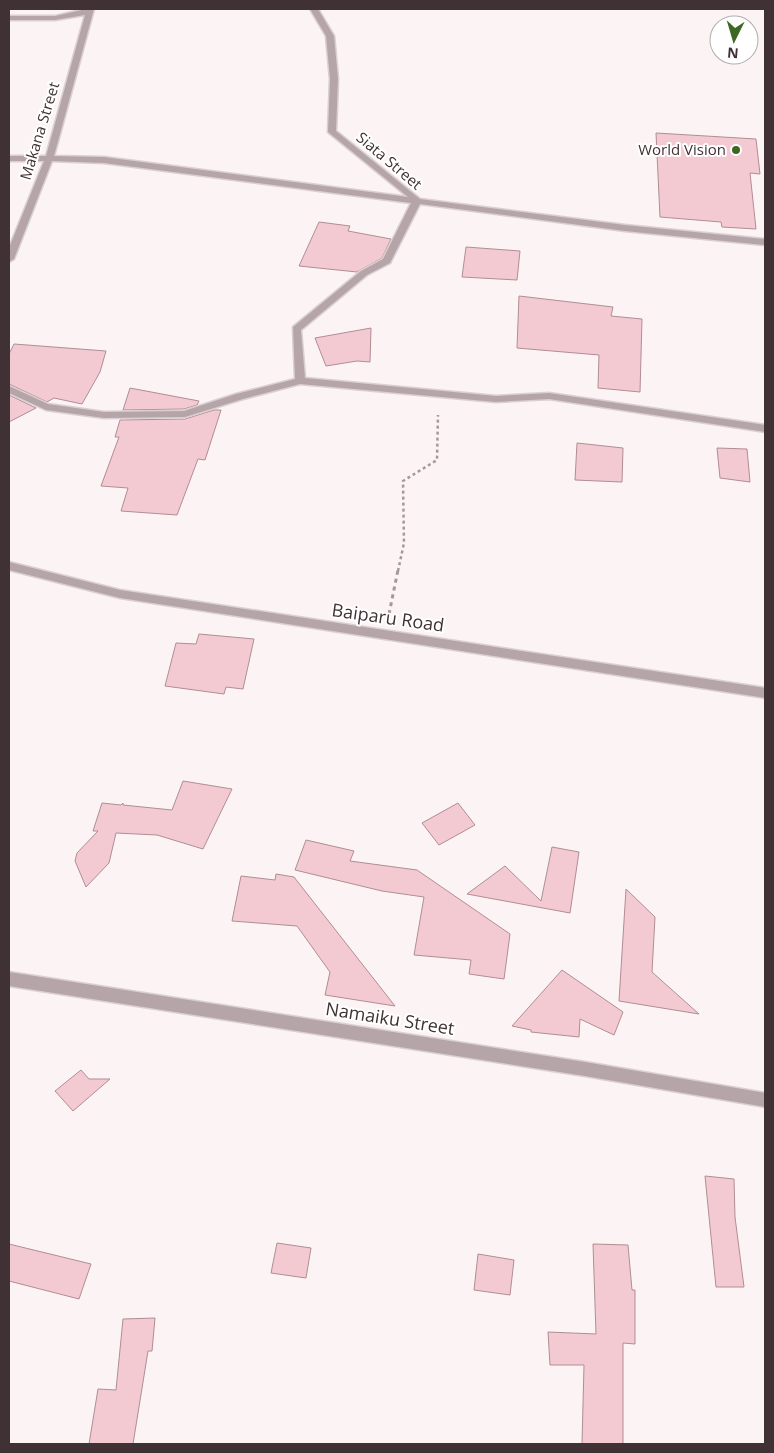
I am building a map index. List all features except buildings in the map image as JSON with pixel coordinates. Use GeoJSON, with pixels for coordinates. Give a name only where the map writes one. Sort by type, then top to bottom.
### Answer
{"type":"FeatureCollection","features":[{"type":"Feature","properties":{"kind":"street","name":"Siata Street"},"geometry":{"type":"LineString","coordinates":[[300,381],[296,329],[364,273],[387,261],[417,200],[332,132],[334,79],[330,36],[314,9]]}},
{"type":"Feature","properties":{"kind":"street"},"geometry":{"type":"LineString","coordinates":[[9,18],[55,18],[90,10]]}},
{"type":"Feature","properties":{"kind":"street","name":"Makana Street"},"geometry":{"type":"LineString","coordinates":[[9,260],[49,159],[90,10]]}},
{"type":"Feature","properties":{"kind":"street"},"geometry":{"type":"LineString","coordinates":[[9,158],[104,160],[625,228],[765,242]]}},
{"type":"Feature","properties":{"kind":"street"},"geometry":{"type":"LineString","coordinates":[[9,389],[46,407],[104,415],[185,414],[240,396],[300,381],[404,389],[496,399],[548,396],[765,429]]}},
{"type":"Feature","properties":{"kind":"street","name":"Baiparu Road"},"geometry":{"type":"LineString","coordinates":[[9,566],[120,594],[384,636],[542,657],[765,693]]}},
{"type":"Feature","properties":{"kind":"street","name":"Namaiku Street"},"geometry":{"type":"LineString","coordinates":[[9,979],[585,1069],[765,1100]]}},
{"type":"Feature","properties":{"kind":"path"},"geometry":{"type":"LineString","coordinates":[[384,636],[404,543],[403,481],[437,460],[436,416],[469,397]]}},
{"type":"Feature","properties":{"kind":"place","name":"World Vision"},"geometry":{"type":"Point","coordinates":[736,150]}}]}
